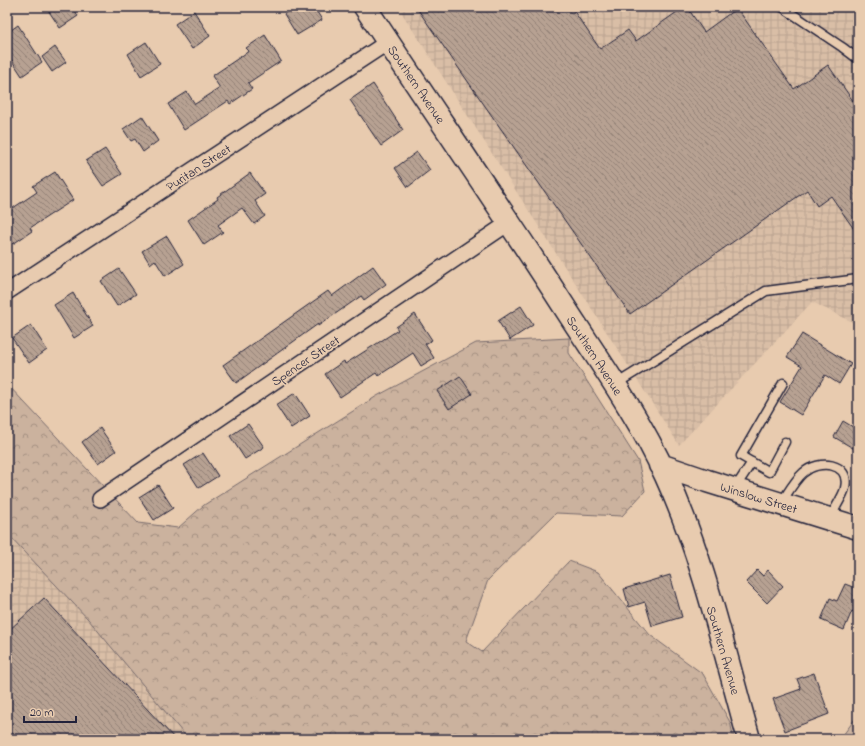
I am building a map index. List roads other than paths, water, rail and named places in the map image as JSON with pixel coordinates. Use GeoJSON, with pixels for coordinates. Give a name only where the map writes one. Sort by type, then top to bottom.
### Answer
{"type":"FeatureCollection","features":[{"type":"Feature","properties":{"kind":"main road","name":"Southern Avenue"},"geometry":{"type":"LineString","coordinates":[[365,7],[510,222],[642,428],[680,511],[700,564],[749,739]]}},
{"type":"Feature","properties":{"kind":"main road","name":"Winslow Street"},"geometry":{"type":"LineString","coordinates":[[660,465],[707,482],[858,528]]}},
{"type":"Feature","properties":{"kind":"street","name":"Puritan Street"},"geometry":{"type":"LineString","coordinates":[[7,292],[388,42]]}},
{"type":"Feature","properties":{"kind":"street","name":"Spencer Street"},"geometry":{"type":"LineString","coordinates":[[100,499],[510,222]]}},
{"type":"Feature","properties":{"kind":"lane"},"geometry":{"type":"LineString","coordinates":[[782,7],[858,59]]}},
{"type":"Feature","properties":{"kind":"lane"},"geometry":{"type":"LineString","coordinates":[[615,385],[766,290],[858,279]]}},
{"type":"Feature","properties":{"kind":"lane"},"geometry":{"type":"LineString","coordinates":[[849,280],[858,285]]}},
{"type":"Feature","properties":{"kind":"lane"},"geometry":{"type":"LineString","coordinates":[[783,383],[742,456],[769,472],[785,442]]}},
{"type":"Feature","properties":{"kind":"lane"},"geometry":{"type":"LineString","coordinates":[[734,489],[752,462]]}},
{"type":"Feature","properties":{"kind":"lane"},"geometry":{"type":"LineString","coordinates":[[780,504],[803,472],[813,467],[828,464],[840,468],[845,476],[845,489],[829,519]]}}]}
